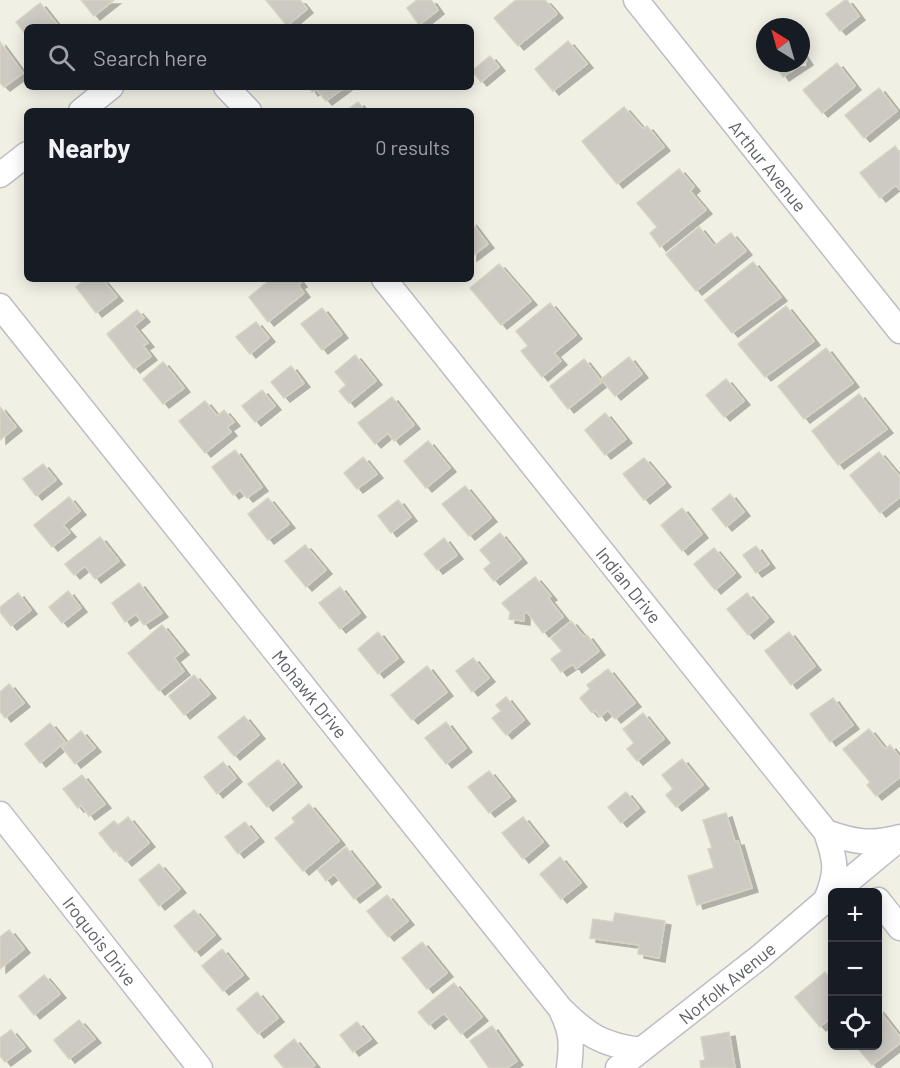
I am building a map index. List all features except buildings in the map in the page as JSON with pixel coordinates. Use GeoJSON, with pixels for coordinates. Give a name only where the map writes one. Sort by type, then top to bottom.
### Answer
{"type":"FeatureCollection","features":[{"type":"Feature","properties":{"kind":"street","name":"Arthur Avenue"},"geometry":{"type":"LineString","coordinates":[[636,0],[900,331]]}},
{"type":"Feature","properties":{"kind":"street"},"geometry":{"type":"LineString","coordinates":[[85,108],[107,90]]}},
{"type":"Feature","properties":{"kind":"street"},"geometry":{"type":"LineString","coordinates":[[229,90],[246,108]]}},
{"type":"Feature","properties":{"kind":"street"},"geometry":{"type":"LineString","coordinates":[[0,175],[24,156]]}},
{"type":"Feature","properties":{"kind":"street","name":"Indian Drive"},"geometry":{"type":"LineString","coordinates":[[386,282],[825,832]]}},
{"type":"Feature","properties":{"kind":"street","name":"Mohawk Drive"},"geometry":{"type":"LineString","coordinates":[[0,306],[560,1008],[577,1025],[599,1040],[618,1047],[641,1050]]}},
{"type":"Feature","properties":{"kind":"street","name":"Iroquois Drive"},"geometry":{"type":"LineString","coordinates":[[0,814],[200,1068]]}},
{"type":"Feature","properties":{"kind":"street"},"geometry":{"type":"LineString","coordinates":[[825,832],[862,843],[880,843],[900,838]]}},
{"type":"Feature","properties":{"kind":"street"},"geometry":{"type":"LineString","coordinates":[[825,832],[835,867],[833,888]]}},
{"type":"Feature","properties":{"kind":"street","name":"Norfolk Avenue"},"geometry":{"type":"LineString","coordinates":[[864,883],[900,838]]}},
{"type":"Feature","properties":{"kind":"street","name":"Norfolk Avenue"},"geometry":{"type":"LineString","coordinates":[[618,1068],[761,956],[828,899]]}},
{"type":"Feature","properties":{"kind":"street"},"geometry":{"type":"LineString","coordinates":[[882,905],[900,928]]}},
{"type":"Feature","properties":{"kind":"street"},"geometry":{"type":"LineString","coordinates":[[560,1008],[570,1029],[569,1068]]}}]}
